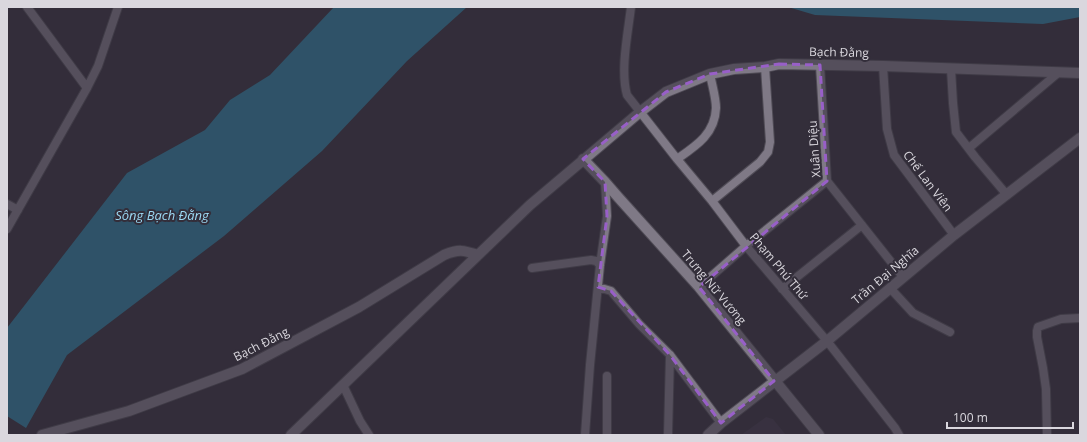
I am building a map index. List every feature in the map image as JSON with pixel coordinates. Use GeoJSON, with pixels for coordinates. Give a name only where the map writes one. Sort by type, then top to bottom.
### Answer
{"type":"FeatureCollection","features":[{"type":"Feature","properties":{"kind":"street"},"geometry":{"type":"LineString","coordinates":[[28,7],[87,88]]}},
{"type":"Feature","properties":{"kind":"street"},"geometry":{"type":"LineString","coordinates":[[7,229],[98,66],[118,7]]}},
{"type":"Feature","properties":{"kind":"street"},"geometry":{"type":"LineString","coordinates":[[631,7],[625,60],[625,86],[627,95],[640,112]]}},
{"type":"Feature","properties":{"kind":"street","name":"Bạch Đằng"},"geometry":{"type":"LineString","coordinates":[[290,435],[530,205],[583,159],[666,92],[710,74],[734,69],[765,67],[779,64],[1080,73]]}},
{"type":"Feature","properties":{"kind":"street","name":"Xuân Diệu"},"geometry":{"type":"LineString","coordinates":[[820,65],[827,181],[903,277]]}},
{"type":"Feature","properties":{"kind":"street","name":"Chế Lan Viên"},"geometry":{"type":"LineString","coordinates":[[883,66],[887,129],[894,155],[954,235]]}},
{"type":"Feature","properties":{"kind":"street"},"geometry":{"type":"LineString","coordinates":[[712,201],[760,162],[768,152],[770,142],[765,67]]}},
{"type":"Feature","properties":{"kind":"street"},"geometry":{"type":"LineString","coordinates":[[951,69],[956,132],[1007,195]]}},
{"type":"Feature","properties":{"kind":"street"},"geometry":{"type":"LineString","coordinates":[[969,148],[1058,73]]}},
{"type":"Feature","properties":{"kind":"street"},"geometry":{"type":"LineString","coordinates":[[677,159],[706,136],[713,125],[716,108],[710,74]]}},
{"type":"Feature","properties":{"kind":"street","name":"Phạm Phú Thứ"},"geometry":{"type":"LineString","coordinates":[[640,112],[712,201],[746,246],[827,341],[899,435]]}},
{"type":"Feature","properties":{"kind":"street","name":"Trần Đại Nghĩa"},"geometry":{"type":"LineString","coordinates":[[708,435],[774,381],[827,341],[954,235],[1080,138]]}},
{"type":"Feature","properties":{"kind":"street","name":"Trưng Nữ Vương"},"geometry":{"type":"LineString","coordinates":[[583,159],[699,287],[819,435]]}},
{"type":"Feature","properties":{"kind":"street"},"geometry":{"type":"LineString","coordinates":[[699,287],[746,246],[827,181]]}},
{"type":"Feature","properties":{"kind":"street"},"geometry":{"type":"LineString","coordinates":[[585,435],[600,265],[607,216],[605,182]]}},
{"type":"Feature","properties":{"kind":"street"},"geometry":{"type":"LineString","coordinates":[[7,204],[18,210]]}},
{"type":"Feature","properties":{"kind":"street"},"geometry":{"type":"LineString","coordinates":[[782,289],[862,225]]}},
{"type":"Feature","properties":{"kind":"street","name":"Bạch Đằng"},"geometry":{"type":"LineString","coordinates":[[42,435],[128,411],[242,369],[358,307],[444,255],[456,250],[465,250],[478,255]]}},
{"type":"Feature","properties":{"kind":"street"},"geometry":{"type":"LineString","coordinates":[[532,268],[591,260],[600,265]]}},
{"type":"Feature","properties":{"kind":"street"},"geometry":{"type":"LineString","coordinates":[[598,287],[611,291],[639,324],[670,355],[721,423]]}},
{"type":"Feature","properties":{"kind":"street"},"geometry":{"type":"LineString","coordinates":[[890,288],[913,313],[950,332]]}},
{"type":"Feature","properties":{"kind":"street"},"geometry":{"type":"LineString","coordinates":[[1047,435],[1046,388],[1036,331],[1038,327],[1055,320],[1080,318]]}},
{"type":"Feature","properties":{"kind":"street"},"geometry":{"type":"LineString","coordinates":[[668,435],[670,355]]}},
{"type":"Feature","properties":{"kind":"street"},"geometry":{"type":"LineString","coordinates":[[607,376],[607,435]]}},
{"type":"Feature","properties":{"kind":"street"},"geometry":{"type":"LineString","coordinates":[[343,385],[360,421],[369,435]]}},
{"type":"Feature","properties":{"kind":"highlighted area"},"geometry":{"type":"Polygon","coordinates":[[[779,64],[820,65],[827,181],[699,287],[774,381],[721,423],[670,355],[611,291],[598,287],[607,216],[605,182],[583,159],[666,92],[710,74],[779,64]]]}},
{"type":"Feature","properties":{"kind":"shaded area"},"geometry":{"type":"Polygon","coordinates":[[[766,417],[773,419],[786,435],[741,435],[766,417]]]}},
{"type":"Feature","properties":{"kind":"water","name":"Sông Bạch Đằng"},"geometry":{"type":"Polygon","coordinates":[[[334,7],[467,7],[407,61],[322,151],[224,236],[67,355],[26,428],[7,416],[7,328],[127,173],[205,130],[230,100],[270,75],[334,7]]]}},
{"type":"Feature","properties":{"kind":"water"},"geometry":{"type":"Polygon","coordinates":[[[788,7],[1080,7],[1080,17],[1043,24],[815,15],[788,7]]]}}]}
